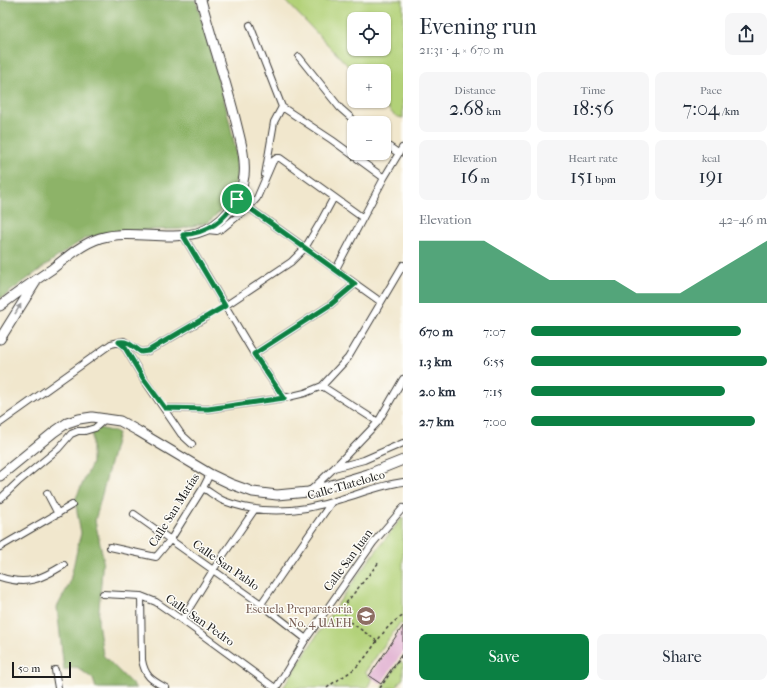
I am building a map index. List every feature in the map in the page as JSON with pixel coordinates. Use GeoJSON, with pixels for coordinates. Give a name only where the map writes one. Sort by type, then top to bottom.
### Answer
{"type":"FeatureCollection","features":[{"type":"Feature","properties":{"kind":"main road"},"geometry":{"type":"LineString","coordinates":[[0,306],[82,246],[100,238],[119,235],[195,234],[206,230],[218,222],[232,208],[237,199],[244,176],[244,162],[241,142],[228,89],[201,0]]}},
{"type":"Feature","properties":{"kind":"main road"},"geometry":{"type":"LineString","coordinates":[[0,339],[38,279]]}},
{"type":"Feature","properties":{"kind":"main road"},"geometry":{"type":"LineString","coordinates":[[0,476],[67,423],[92,417],[120,421],[138,430],[210,474],[253,492],[277,495],[308,492],[368,474],[403,460]]}},
{"type":"Feature","properties":{"kind":"street"},"geometry":{"type":"LineString","coordinates":[[250,25],[282,107],[332,140],[384,178]]}},
{"type":"Feature","properties":{"kind":"street"},"geometry":{"type":"LineString","coordinates":[[299,57],[340,108],[349,116]]}},
{"type":"Feature","properties":{"kind":"street"},"geometry":{"type":"LineString","coordinates":[[264,182],[273,128],[282,107]]}},
{"type":"Feature","properties":{"kind":"street"},"geometry":{"type":"LineString","coordinates":[[336,269],[384,178],[401,150],[391,146]]}},
{"type":"Feature","properties":{"kind":"street"},"geometry":{"type":"LineString","coordinates":[[206,230],[216,231],[223,228],[249,208],[257,198],[273,161],[276,158],[280,158],[363,218]]}},
{"type":"Feature","properties":{"kind":"street"},"geometry":{"type":"LineString","coordinates":[[0,423],[111,344],[124,341],[128,342],[141,352],[148,351],[225,306],[292,262],[305,248],[334,197]]}},
{"type":"Feature","properties":{"kind":"street"},"geometry":{"type":"LineString","coordinates":[[237,199],[381,302]]}},
{"type":"Feature","properties":{"kind":"street"},"geometry":{"type":"LineString","coordinates":[[183,235],[254,354],[284,398]]}},
{"type":"Feature","properties":{"kind":"street"},"geometry":{"type":"LineString","coordinates":[[165,408],[208,409],[284,398],[305,393],[322,386],[348,358],[403,265]]}},
{"type":"Feature","properties":{"kind":"street"},"geometry":{"type":"LineString","coordinates":[[254,354],[330,305],[355,284]]}},
{"type":"Feature","properties":{"kind":"street"},"geometry":{"type":"LineString","coordinates":[[119,342],[124,346],[143,378],[165,408],[181,434],[192,444]]}},
{"type":"Feature","properties":{"kind":"street"},"geometry":{"type":"LineString","coordinates":[[308,492],[334,468],[378,422],[403,379]]}},
{"type":"Feature","properties":{"kind":"street"},"geometry":{"type":"LineString","coordinates":[[322,386],[378,422]]}},
{"type":"Feature","properties":{"kind":"street"},"geometry":{"type":"LineString","coordinates":[[0,499],[58,449],[71,434],[78,431],[85,431],[95,428],[106,418]]}},
{"type":"Feature","properties":{"kind":"street"},"geometry":{"type":"LineString","coordinates":[[334,468],[364,460],[403,443]]}},
{"type":"Feature","properties":{"kind":"street","name":"Calle San Matías"},"geometry":{"type":"LineString","coordinates":[[110,547],[156,557],[170,539],[203,488],[210,474]]}},
{"type":"Feature","properties":{"kind":"street","name":"Calle Tlatelolco"},"geometry":{"type":"LineString","coordinates":[[203,488],[223,500],[268,511],[287,511],[319,506],[370,489],[392,483],[403,482]]}},
{"type":"Feature","properties":{"kind":"street"},"geometry":{"type":"LineString","coordinates":[[47,493],[58,514]]}},
{"type":"Feature","properties":{"kind":"street"},"geometry":{"type":"LineString","coordinates":[[261,604],[331,502]]}},
{"type":"Feature","properties":{"kind":"street"},"geometry":{"type":"LineString","coordinates":[[0,547],[72,505]]}},
{"type":"Feature","properties":{"kind":"street"},"geometry":{"type":"LineString","coordinates":[[182,620],[213,570],[255,508]]}},
{"type":"Feature","properties":{"kind":"street","name":"Calle San Juan"},"geometry":{"type":"LineString","coordinates":[[276,688],[306,639],[372,543],[403,508]]}},
{"type":"Feature","properties":{"kind":"street","name":"Calle San Pablo"},"geometry":{"type":"LineString","coordinates":[[134,514],[261,604],[306,639]]}},
{"type":"Feature","properties":{"kind":"street"},"geometry":{"type":"LineString","coordinates":[[0,577],[8,580],[37,580],[64,565]]}},
{"type":"Feature","properties":{"kind":"street","name":"Calle San Pedro"},"geometry":{"type":"LineString","coordinates":[[103,594],[141,596],[156,602],[276,688]]}},
{"type":"Feature","properties":{"kind":"street"},"geometry":{"type":"LineString","coordinates":[[141,596],[142,660],[144,670],[152,680],[166,688]]}},
{"type":"Feature","properties":{"kind":"street"},"geometry":{"type":"LineString","coordinates":[[55,670],[58,688]]}},
{"type":"Feature","properties":{"kind":"path"},"geometry":{"type":"LineString","coordinates":[[377,641],[349,621],[344,612],[346,603],[380,561]]}},
{"type":"Feature","properties":{"kind":"path"},"geometry":{"type":"LineString","coordinates":[[327,688],[354,669],[367,656],[377,641],[396,620],[403,616]]}},
{"type":"Feature","properties":{"kind":"path"},"geometry":{"type":"LineString","coordinates":[[380,688],[403,654]]}},
{"type":"Feature","properties":{"kind":"green space"},"geometry":{"type":"Polygon","coordinates":[[[0,0],[196,0],[227,111],[236,151],[237,178],[224,207],[209,222],[181,229],[118,231],[86,238],[67,250],[0,299],[0,0]]]}},
{"type":"Feature","properties":{"kind":"green space"},"geometry":{"type":"Polygon","coordinates":[[[285,0],[403,0],[403,118],[395,116],[388,108],[391,108],[391,64],[347,65],[285,0]]]}},
{"type":"Feature","properties":{"kind":"green space"},"geometry":{"type":"Polygon","coordinates":[[[92,426],[118,433],[95,521],[103,557],[98,622],[103,655],[136,688],[96,688],[93,679],[77,667],[64,670],[57,607],[69,585],[81,533],[75,500],[92,463],[92,426]]]}},
{"type":"Feature","properties":{"kind":"green space","name":"Escuela Preparatoria No. 4 UAEH"},"geometry":{"type":"Polygon","coordinates":[[[403,517],[403,625],[400,623],[365,672],[372,679],[367,688],[283,688],[340,600],[403,517]]]}},
{"type":"Feature","properties":{"kind":"green space"},"geometry":{"type":"Polygon","coordinates":[[[400,661],[403,663],[403,678],[396,688],[382,688],[400,661]]]}},
{"type":"Feature","properties":{"kind":"building"},"geometry":{"type":"Polygon","coordinates":[[[403,626],[403,652],[381,684],[369,676],[403,626]]]}},
{"type":"Feature","properties":{"kind":"place","name":"Escuela Preparatoria No. 4 UAEH"},"geometry":{"type":"Point","coordinates":[366,616]}},
{"type":"Feature","properties":{"kind":"route"},"geometry":{"type":"LineString","coordinates":[[237,199],[355,284],[330,305],[254,354],[284,398],[208,409],[165,408],[143,378],[124,346],[119,342],[128,342],[132,347],[141,352],[148,351],[225,306],[183,235],[195,234],[206,230],[218,222],[232,208],[237,199]]}}]}
